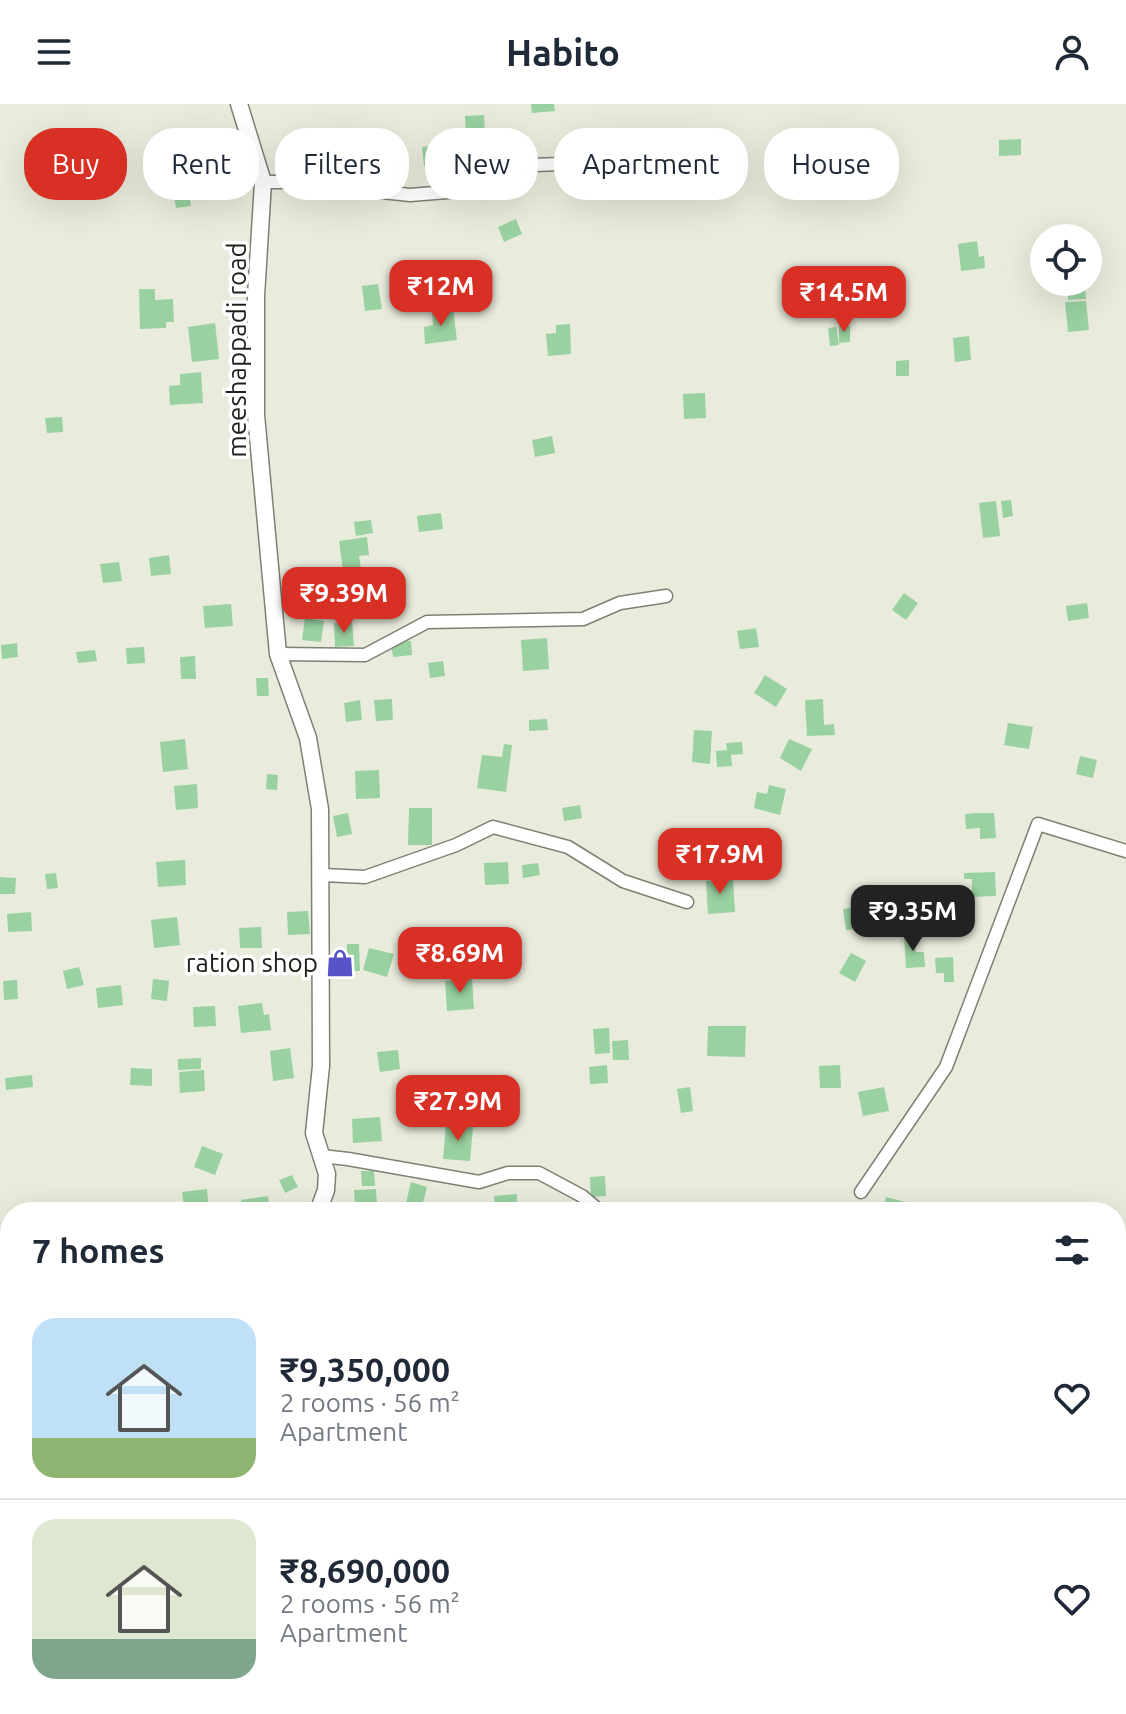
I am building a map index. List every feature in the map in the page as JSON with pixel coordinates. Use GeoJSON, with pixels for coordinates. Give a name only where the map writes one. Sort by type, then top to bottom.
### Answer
{"type":"FeatureCollection","features":[{"type":"Feature","properties":{"kind":"street","name":"meeshappadi road"},"geometry":{"type":"LineString","coordinates":[[239,104],[263,182],[256,296],[256,415],[278,654],[308,738],[320,809],[323,875],[321,1066],[314,1133],[327,1174],[322,1202]]}},
{"type":"Feature","properties":{"kind":"street"},"geometry":{"type":"LineString","coordinates":[[263,182],[410,195],[472,190],[487,167],[554,164]]}},
{"type":"Feature","properties":{"kind":"street"},"geometry":{"type":"LineString","coordinates":[[278,654],[365,655],[427,622],[583,619],[620,603],[666,596]]}},
{"type":"Feature","properties":{"kind":"street"},"geometry":{"type":"LineString","coordinates":[[861,1192],[946,1067],[1038,824],[1126,851]]}},
{"type":"Feature","properties":{"kind":"street"},"geometry":{"type":"LineString","coordinates":[[323,875],[365,877],[456,845],[493,827],[568,847],[623,881],[687,902]]}},
{"type":"Feature","properties":{"kind":"street"},"geometry":{"type":"LineString","coordinates":[[322,1156],[479,1182],[508,1173],[539,1173],[589,1202]]}},
{"type":"Feature","properties":{"kind":"building"},"geometry":{"type":"Polygon","coordinates":[[[531,104],[554,104],[555,111],[532,113],[531,104]]]}},
{"type":"Feature","properties":{"kind":"building"},"geometry":{"type":"Polygon","coordinates":[[[484,115],[485,128],[466,128],[465,116],[484,115]]]}},
{"type":"Feature","properties":{"kind":"building"},"geometry":{"type":"Polygon","coordinates":[[[1021,139],[1021,155],[999,156],[999,140],[1021,139]]]}},
{"type":"Feature","properties":{"kind":"building"},"geometry":{"type":"Polygon","coordinates":[[[175,200],[190,200],[191,206],[176,208],[175,200]]]}},
{"type":"Feature","properties":{"kind":"building"},"geometry":{"type":"Polygon","coordinates":[[[516,219],[522,234],[504,242],[498,227],[516,219]]]}},
{"type":"Feature","properties":{"kind":"building"},"geometry":{"type":"Polygon","coordinates":[[[977,241],[979,257],[984,256],[985,268],[961,271],[958,244],[977,241]]]}},
{"type":"Feature","properties":{"kind":"building"},"geometry":{"type":"Polygon","coordinates":[[[378,284],[382,309],[365,311],[362,286],[378,284]]]}},
{"type":"Feature","properties":{"kind":"building"},"geometry":{"type":"Polygon","coordinates":[[[139,289],[155,289],[155,300],[173,299],[174,322],[166,322],[166,328],[140,329],[139,289]]]}},
{"type":"Feature","properties":{"kind":"building"},"geometry":{"type":"Polygon","coordinates":[[[1068,296],[1086,296],[1086,299],[1068,300],[1068,296]]]}},
{"type":"Feature","properties":{"kind":"building"},"geometry":{"type":"Polygon","coordinates":[[[1086,301],[1089,330],[1068,332],[1065,302],[1086,301]]]}},
{"type":"Feature","properties":{"kind":"building"},"geometry":{"type":"Polygon","coordinates":[[[453,309],[457,340],[425,344],[424,327],[433,325],[432,312],[453,309]]]}},
{"type":"Feature","properties":{"kind":"building"},"geometry":{"type":"Polygon","coordinates":[[[215,323],[219,359],[192,362],[188,327],[215,323]]]}},
{"type":"Feature","properties":{"kind":"building"},"geometry":{"type":"Polygon","coordinates":[[[570,324],[571,354],[548,356],[546,334],[556,333],[556,325],[570,324]]]}},
{"type":"Feature","properties":{"kind":"building"},"geometry":{"type":"Polygon","coordinates":[[[839,326],[850,326],[850,342],[839,343],[839,326]]]}},
{"type":"Feature","properties":{"kind":"building"},"geometry":{"type":"Polygon","coordinates":[[[836,327],[839,345],[830,346],[828,328],[836,327]]]}},
{"type":"Feature","properties":{"kind":"building"},"geometry":{"type":"Polygon","coordinates":[[[969,336],[971,360],[955,362],[953,338],[969,336]]]}},
{"type":"Feature","properties":{"kind":"building"},"geometry":{"type":"Polygon","coordinates":[[[909,360],[909,376],[896,376],[896,361],[909,360]]]}},
{"type":"Feature","properties":{"kind":"building"},"geometry":{"type":"Polygon","coordinates":[[[201,372],[203,403],[170,405],[169,386],[180,385],[180,374],[201,372]]]}},
{"type":"Feature","properties":{"kind":"building"},"geometry":{"type":"Polygon","coordinates":[[[705,393],[706,418],[684,419],[683,394],[705,393]]]}},
{"type":"Feature","properties":{"kind":"building"},"geometry":{"type":"Polygon","coordinates":[[[62,417],[63,432],[47,433],[45,418],[62,417]]]}},
{"type":"Feature","properties":{"kind":"building"},"geometry":{"type":"Polygon","coordinates":[[[552,436],[555,453],[535,457],[532,440],[552,436]]]}},
{"type":"Feature","properties":{"kind":"building"},"geometry":{"type":"Polygon","coordinates":[[[1011,500],[1013,516],[1003,518],[1001,501],[1011,500]]]}},
{"type":"Feature","properties":{"kind":"building"},"geometry":{"type":"Polygon","coordinates":[[[996,501],[1000,536],[983,538],[979,503],[996,501]]]}},
{"type":"Feature","properties":{"kind":"building"},"geometry":{"type":"Polygon","coordinates":[[[441,513],[443,529],[419,532],[417,516],[441,513]]]}},
{"type":"Feature","properties":{"kind":"building"},"geometry":{"type":"Polygon","coordinates":[[[371,520],[373,533],[356,536],[354,522],[371,520]]]}},
{"type":"Feature","properties":{"kind":"building"},"geometry":{"type":"Polygon","coordinates":[[[367,537],[369,555],[359,556],[361,569],[343,571],[339,541],[367,537]]]}},
{"type":"Feature","properties":{"kind":"building"},"geometry":{"type":"Polygon","coordinates":[[[169,555],[171,574],[151,576],[149,558],[169,555]]]}},
{"type":"Feature","properties":{"kind":"building"},"geometry":{"type":"Polygon","coordinates":[[[119,562],[122,581],[103,583],[100,564],[119,562]]]}},
{"type":"Feature","properties":{"kind":"building"},"geometry":{"type":"Polygon","coordinates":[[[315,581],[318,600],[308,602],[304,583],[315,581]]]}},
{"type":"Feature","properties":{"kind":"building"},"geometry":{"type":"Polygon","coordinates":[[[904,593],[918,603],[906,620],[892,610],[904,593]]]}},
{"type":"Feature","properties":{"kind":"building"},"geometry":{"type":"Polygon","coordinates":[[[1087,603],[1089,618],[1068,621],[1066,606],[1087,603]]]}},
{"type":"Feature","properties":{"kind":"building"},"geometry":{"type":"Polygon","coordinates":[[[231,604],[233,626],[205,628],[203,606],[231,604]]]}},
{"type":"Feature","properties":{"kind":"building"},"geometry":{"type":"Polygon","coordinates":[[[305,618],[324,621],[321,642],[302,640],[305,618]]]}},
{"type":"Feature","properties":{"kind":"building"},"geometry":{"type":"Polygon","coordinates":[[[352,622],[354,646],[335,647],[334,623],[352,622]]]}},
{"type":"Feature","properties":{"kind":"building"},"geometry":{"type":"Polygon","coordinates":[[[756,628],[759,647],[740,649],[737,631],[756,628]]]}},
{"type":"Feature","properties":{"kind":"building"},"geometry":{"type":"Polygon","coordinates":[[[547,638],[549,669],[523,671],[521,640],[547,638]]]}},
{"type":"Feature","properties":{"kind":"building"},"geometry":{"type":"Polygon","coordinates":[[[411,641],[412,655],[393,657],[391,642],[411,641]]]}},
{"type":"Feature","properties":{"kind":"building"},"geometry":{"type":"Polygon","coordinates":[[[17,643],[18,657],[2,659],[1,645],[17,643]]]}},
{"type":"Feature","properties":{"kind":"building"},"geometry":{"type":"Polygon","coordinates":[[[144,647],[145,663],[127,664],[126,648],[144,647]]]}},
{"type":"Feature","properties":{"kind":"building"},"geometry":{"type":"Polygon","coordinates":[[[95,650],[97,661],[78,663],[76,652],[95,650]]]}},
{"type":"Feature","properties":{"kind":"building"},"geometry":{"type":"Polygon","coordinates":[[[195,656],[196,679],[181,679],[180,657],[195,656]]]}},
{"type":"Feature","properties":{"kind":"building"},"geometry":{"type":"Polygon","coordinates":[[[443,661],[445,676],[430,678],[428,663],[443,661]]]}},
{"type":"Feature","properties":{"kind":"building"},"geometry":{"type":"Polygon","coordinates":[[[765,675],[787,689],[776,707],[754,693],[765,675]]]}},
{"type":"Feature","properties":{"kind":"building"},"geometry":{"type":"Polygon","coordinates":[[[256,678],[268,678],[269,696],[257,696],[256,678]]]}},
{"type":"Feature","properties":{"kind":"building"},"geometry":{"type":"Polygon","coordinates":[[[392,699],[393,720],[376,721],[374,700],[392,699]]]}},
{"type":"Feature","properties":{"kind":"building"},"geometry":{"type":"Polygon","coordinates":[[[823,699],[824,725],[834,724],[835,735],[807,736],[805,700],[823,699]]]}},
{"type":"Feature","properties":{"kind":"building"},"geometry":{"type":"Polygon","coordinates":[[[360,700],[362,720],[346,722],[344,703],[360,700]]]}},
{"type":"Feature","properties":{"kind":"building"},"geometry":{"type":"Polygon","coordinates":[[[547,719],[548,730],[529,731],[529,720],[547,719]]]}},
{"type":"Feature","properties":{"kind":"building"},"geometry":{"type":"Polygon","coordinates":[[[1008,723],[1033,727],[1029,749],[1004,745],[1008,723]]]}},
{"type":"Feature","properties":{"kind":"building"},"geometry":{"type":"Polygon","coordinates":[[[694,730],[712,731],[710,764],[692,762],[694,730]]]}},
{"type":"Feature","properties":{"kind":"building"},"geometry":{"type":"Polygon","coordinates":[[[185,739],[188,769],[163,772],[160,742],[185,739]]]}},
{"type":"Feature","properties":{"kind":"building"},"geometry":{"type":"Polygon","coordinates":[[[789,739],[812,749],[801,771],[780,758],[789,739]]]}},
{"type":"Feature","properties":{"kind":"building"},"geometry":{"type":"Polygon","coordinates":[[[742,742],[743,754],[731,755],[732,766],[717,767],[716,751],[727,750],[726,743],[742,742]]]}},
{"type":"Feature","properties":{"kind":"building"},"geometry":{"type":"Polygon","coordinates":[[[504,744],[512,745],[506,792],[477,788],[482,755],[502,757],[504,744]]]}},
{"type":"Feature","properties":{"kind":"building"},"geometry":{"type":"Polygon","coordinates":[[[1080,756],[1097,760],[1093,778],[1076,774],[1080,756]]]}},
{"type":"Feature","properties":{"kind":"building"},"geometry":{"type":"Polygon","coordinates":[[[379,770],[380,798],[356,799],[355,771],[379,770]]]}},
{"type":"Feature","properties":{"kind":"building"},"geometry":{"type":"Polygon","coordinates":[[[267,774],[278,775],[277,790],[266,789],[267,774]]]}},
{"type":"Feature","properties":{"kind":"building"},"geometry":{"type":"Polygon","coordinates":[[[197,784],[198,808],[176,810],[174,786],[197,784]]]}},
{"type":"Feature","properties":{"kind":"building"},"geometry":{"type":"Polygon","coordinates":[[[769,785],[786,789],[780,815],[754,808],[757,792],[767,794],[769,785]]]}},
{"type":"Feature","properties":{"kind":"building"},"geometry":{"type":"Polygon","coordinates":[[[580,805],[582,818],[564,821],[562,808],[580,805]]]}},
{"type":"Feature","properties":{"kind":"building"},"geometry":{"type":"Polygon","coordinates":[[[409,808],[432,808],[432,845],[408,845],[409,808]]]}},
{"type":"Feature","properties":{"kind":"building"},"geometry":{"type":"Polygon","coordinates":[[[348,813],[352,834],[337,837],[333,816],[348,813]]]}},
{"type":"Feature","properties":{"kind":"building"},"geometry":{"type":"Polygon","coordinates":[[[994,813],[996,838],[980,839],[980,828],[966,829],[965,814],[994,813]]]}},
{"type":"Feature","properties":{"kind":"building"},"geometry":{"type":"Polygon","coordinates":[[[185,860],[186,885],[158,887],[156,862],[185,860]]]}},
{"type":"Feature","properties":{"kind":"building"},"geometry":{"type":"Polygon","coordinates":[[[508,862],[509,884],[485,885],[484,863],[508,862]]]}},
{"type":"Feature","properties":{"kind":"building"},"geometry":{"type":"Polygon","coordinates":[[[538,863],[540,875],[523,878],[522,865],[538,863]]]}},
{"type":"Feature","properties":{"kind":"building"},"geometry":{"type":"Polygon","coordinates":[[[995,872],[996,896],[972,897],[972,879],[964,879],[964,873],[995,872]]]}},
{"type":"Feature","properties":{"kind":"building"},"geometry":{"type":"Polygon","coordinates":[[[56,873],[58,888],[47,889],[45,874],[56,873]]]}},
{"type":"Feature","properties":{"kind":"building"},"geometry":{"type":"Polygon","coordinates":[[[0,877],[16,878],[15,894],[0,894],[0,877]]]}},
{"type":"Feature","properties":{"kind":"building"},"geometry":{"type":"Polygon","coordinates":[[[733,879],[735,912],[708,914],[706,881],[733,879]]]}},
{"type":"Feature","properties":{"kind":"building"},"geometry":{"type":"Polygon","coordinates":[[[869,905],[872,927],[846,930],[843,909],[869,905]]]}},
{"type":"Feature","properties":{"kind":"building"},"geometry":{"type":"Polygon","coordinates":[[[308,911],[310,934],[288,935],[287,912],[308,911]]]}},
{"type":"Feature","properties":{"kind":"building"},"geometry":{"type":"Polygon","coordinates":[[[31,912],[32,931],[8,932],[7,914],[31,912]]]}},
{"type":"Feature","properties":{"kind":"building"},"geometry":{"type":"Polygon","coordinates":[[[177,917],[180,945],[154,948],[151,920],[177,917]]]}},
{"type":"Feature","properties":{"kind":"building"},"geometry":{"type":"Polygon","coordinates":[[[261,927],[262,948],[240,948],[239,928],[261,927]]]}},
{"type":"Feature","properties":{"kind":"building"},"geometry":{"type":"Polygon","coordinates":[[[915,934],[916,952],[924,952],[925,967],[906,968],[904,935],[915,934]]]}},
{"type":"Feature","properties":{"kind":"building"},"geometry":{"type":"Polygon","coordinates":[[[347,944],[359,944],[360,971],[347,971],[347,944]]]}},
{"type":"Feature","properties":{"kind":"building"},"geometry":{"type":"Polygon","coordinates":[[[369,948],[394,954],[387,977],[363,970],[369,948]]]}},
{"type":"Feature","properties":{"kind":"building"},"geometry":{"type":"Polygon","coordinates":[[[851,953],[866,961],[855,982],[839,973],[851,953]]]}},
{"type":"Feature","properties":{"kind":"building"},"geometry":{"type":"Polygon","coordinates":[[[953,957],[954,982],[944,982],[944,973],[936,973],[935,958],[953,957]]]}},
{"type":"Feature","properties":{"kind":"building"},"geometry":{"type":"Polygon","coordinates":[[[79,967],[84,985],[67,989],[63,971],[79,967]]]}},
{"type":"Feature","properties":{"kind":"building"},"geometry":{"type":"Polygon","coordinates":[[[153,979],[169,981],[167,1001],[151,999],[153,979]]]}},
{"type":"Feature","properties":{"kind":"building"},"geometry":{"type":"Polygon","coordinates":[[[472,979],[474,1009],[447,1011],[445,981],[472,979]]]}},
{"type":"Feature","properties":{"kind":"building"},"geometry":{"type":"Polygon","coordinates":[[[17,980],[18,999],[4,1000],[3,981],[17,980]]]}},
{"type":"Feature","properties":{"kind":"building"},"geometry":{"type":"Polygon","coordinates":[[[121,985],[123,1005],[98,1008],[96,988],[121,985]]]}},
{"type":"Feature","properties":{"kind":"building"},"geometry":{"type":"Polygon","coordinates":[[[262,1003],[264,1015],[269,1014],[271,1030],[241,1033],[238,1006],[262,1003]]]}},
{"type":"Feature","properties":{"kind":"building"},"geometry":{"type":"Polygon","coordinates":[[[215,1006],[216,1026],[194,1027],[193,1007],[215,1006]]]}},
{"type":"Feature","properties":{"kind":"building"},"geometry":{"type":"Polygon","coordinates":[[[708,1026],[746,1026],[745,1057],[707,1056],[708,1026]]]}},
{"type":"Feature","properties":{"kind":"building"},"geometry":{"type":"Polygon","coordinates":[[[609,1028],[610,1053],[595,1054],[593,1029],[609,1028]]]}},
{"type":"Feature","properties":{"kind":"building"},"geometry":{"type":"Polygon","coordinates":[[[628,1040],[629,1060],[613,1060],[612,1041],[628,1040]]]}},
{"type":"Feature","properties":{"kind":"building"},"geometry":{"type":"Polygon","coordinates":[[[290,1048],[294,1078],[273,1081],[270,1051],[290,1048]]]}},
{"type":"Feature","properties":{"kind":"building"},"geometry":{"type":"Polygon","coordinates":[[[398,1050],[400,1069],[380,1072],[377,1052],[398,1050]]]}},
{"type":"Feature","properties":{"kind":"building"},"geometry":{"type":"Polygon","coordinates":[[[201,1058],[201,1069],[178,1070],[178,1059],[201,1058]]]}},
{"type":"Feature","properties":{"kind":"building"},"geometry":{"type":"Polygon","coordinates":[[[607,1065],[608,1083],[590,1084],[589,1067],[607,1065]]]}},
{"type":"Feature","properties":{"kind":"building"},"geometry":{"type":"Polygon","coordinates":[[[840,1065],[841,1088],[820,1088],[819,1066],[840,1065]]]}},
{"type":"Feature","properties":{"kind":"building"},"geometry":{"type":"Polygon","coordinates":[[[131,1068],[152,1069],[152,1086],[130,1085],[131,1068]]]}},
{"type":"Feature","properties":{"kind":"building"},"geometry":{"type":"Polygon","coordinates":[[[204,1070],[205,1091],[180,1093],[179,1072],[204,1070]]]}},
{"type":"Feature","properties":{"kind":"building"},"geometry":{"type":"Polygon","coordinates":[[[32,1075],[33,1087],[6,1090],[5,1078],[32,1075]]]}},
{"type":"Feature","properties":{"kind":"building"},"geometry":{"type":"Polygon","coordinates":[[[690,1087],[693,1111],[681,1113],[677,1089],[690,1087]]]}},
{"type":"Feature","properties":{"kind":"building"},"geometry":{"type":"Polygon","coordinates":[[[884,1087],[889,1111],[863,1116],[858,1092],[884,1087]]]}},
{"type":"Feature","properties":{"kind":"building"},"geometry":{"type":"Polygon","coordinates":[[[380,1117],[382,1141],[353,1143],[352,1119],[380,1117]]]}},
{"type":"Feature","properties":{"kind":"building"},"geometry":{"type":"Polygon","coordinates":[[[446,1125],[473,1127],[470,1161],[443,1159],[446,1125]]]}},
{"type":"Feature","properties":{"kind":"building"},"geometry":{"type":"Polygon","coordinates":[[[202,1146],[223,1154],[215,1175],[194,1167],[202,1146]]]}},
{"type":"Feature","properties":{"kind":"building"},"geometry":{"type":"Polygon","coordinates":[[[361,1171],[374,1171],[375,1186],[362,1186],[361,1171]]]}},
{"type":"Feature","properties":{"kind":"building"},"geometry":{"type":"Polygon","coordinates":[[[292,1175],[298,1187],[285,1193],[279,1180],[292,1175]]]}},
{"type":"Feature","properties":{"kind":"building"},"geometry":{"type":"Polygon","coordinates":[[[605,1176],[606,1196],[591,1197],[590,1177],[605,1176]]]}},
{"type":"Feature","properties":{"kind":"building"},"geometry":{"type":"Polygon","coordinates":[[[411,1182],[427,1187],[423,1202],[406,1202],[411,1182]]]}},
{"type":"Feature","properties":{"kind":"building"},"geometry":{"type":"Polygon","coordinates":[[[207,1189],[208,1202],[184,1202],[182,1192],[207,1189]]]}},
{"type":"Feature","properties":{"kind":"building"},"geometry":{"type":"Polygon","coordinates":[[[376,1189],[377,1202],[355,1202],[354,1190],[376,1189]]]}},
{"type":"Feature","properties":{"kind":"building"},"geometry":{"type":"Polygon","coordinates":[[[517,1194],[517,1202],[494,1202],[494,1196],[517,1194]]]}},
{"type":"Feature","properties":{"kind":"building"},"geometry":{"type":"Polygon","coordinates":[[[268,1196],[269,1202],[241,1202],[268,1196]]]}},
{"type":"Feature","properties":{"kind":"building"},"geometry":{"type":"Polygon","coordinates":[[[886,1197],[906,1202],[885,1202],[886,1197]]]}},
{"type":"Feature","properties":{"kind":"place","name":"ration shop"},"geometry":{"type":"Point","coordinates":[340,963]}}]}
